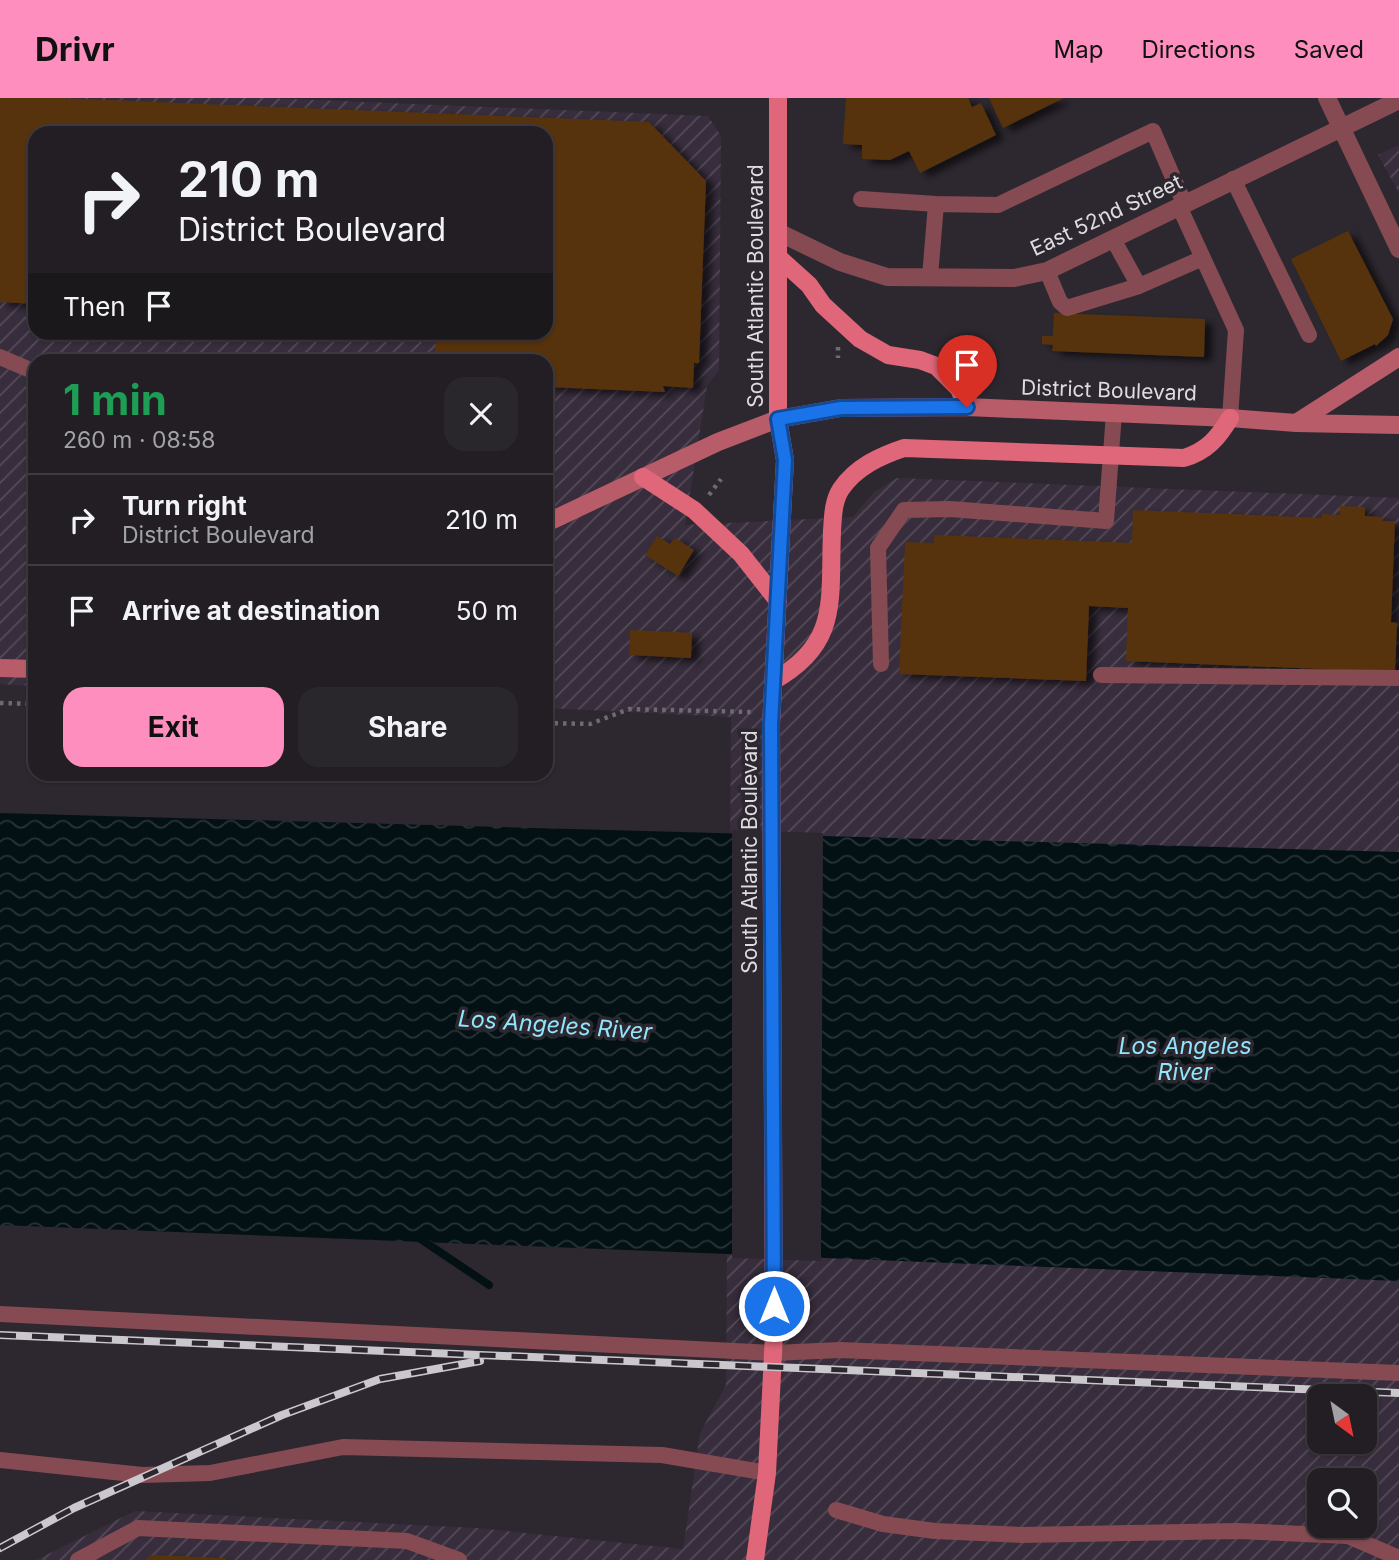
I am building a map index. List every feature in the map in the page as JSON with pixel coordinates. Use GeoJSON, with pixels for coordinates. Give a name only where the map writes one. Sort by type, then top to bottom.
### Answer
{"type":"FeatureCollection","features":[{"type":"Feature","properties":{"kind":"main road","name":"South Atlantic Boulevard"},"geometry":{"type":"LineString","coordinates":[[755,1560],[767,1473],[774,1334],[771,719],[785,460],[778,419],[778,100]]}},
{"type":"Feature","properties":{"kind":"main road"},"geometry":{"type":"LineString","coordinates":[[778,257],[809,285],[823,305],[860,339],[888,355],[920,360],[936,366],[959,389],[967,407]]}},
{"type":"Feature","properties":{"kind":"main road"},"geometry":{"type":"LineString","coordinates":[[1296,423],[1399,357]]}},
{"type":"Feature","properties":{"kind":"main road","name":"District Boulevard"},"geometry":{"type":"LineString","coordinates":[[553,520],[718,442],[778,419],[841,408],[967,407],[1296,423],[1399,425]]}},
{"type":"Feature","properties":{"kind":"main road"},"geometry":{"type":"LineString","coordinates":[[773,681],[794,670],[809,655],[823,634],[828,614],[834,507],[841,489],[875,458],[904,448],[1111,453],[1184,458],[1200,453],[1217,438],[1230,418]]}},
{"type":"Feature","properties":{"kind":"main road"},"geometry":{"type":"LineString","coordinates":[[643,477],[694,510],[741,554],[778,601]]}},
{"type":"Feature","properties":{"kind":"main road"},"geometry":{"type":"LineString","coordinates":[[0,668],[28,669]]}},
{"type":"Feature","properties":{"kind":"street"},"geometry":{"type":"LineString","coordinates":[[1327,98],[1399,249]]}},
{"type":"Feature","properties":{"kind":"street","name":"East 52nd Street"},"geometry":{"type":"LineString","coordinates":[[778,232],[839,262],[887,277],[1014,278],[1047,271],[1399,100]]}},
{"type":"Feature","properties":{"kind":"lane"},"geometry":{"type":"LineString","coordinates":[[861,200],[998,205],[1153,131],[1203,258],[1236,330],[1230,418]]}},
{"type":"Feature","properties":{"kind":"lane"},"geometry":{"type":"LineString","coordinates":[[1233,179],[1309,335]]}},
{"type":"Feature","properties":{"kind":"lane"},"geometry":{"type":"LineString","coordinates":[[930,277],[936,204]]}},
{"type":"Feature","properties":{"kind":"lane"},"geometry":{"type":"LineString","coordinates":[[1113,239],[1139,286]]}},
{"type":"Feature","properties":{"kind":"lane"},"geometry":{"type":"LineString","coordinates":[[1047,271],[1060,302],[1067,308],[1139,286],[1203,258]]}},
{"type":"Feature","properties":{"kind":"lane"},"geometry":{"type":"LineString","coordinates":[[0,357],[28,369]]}},
{"type":"Feature","properties":{"kind":"lane"},"geometry":{"type":"LineString","coordinates":[[881,664],[878,548],[904,510],[950,509],[1106,521],[1114,413]]}},
{"type":"Feature","properties":{"kind":"lane"},"geometry":{"type":"LineString","coordinates":[[1101,675],[1399,678]]}},
{"type":"Feature","properties":{"kind":"lane"},"geometry":{"type":"LineString","coordinates":[[0,1314],[773,1353],[840,1350],[1399,1373]]}},
{"type":"Feature","properties":{"kind":"lane"},"geometry":{"type":"LineString","coordinates":[[0,1460],[142,1475],[210,1473],[343,1447],[662,1455],[767,1473]]}},
{"type":"Feature","properties":{"kind":"lane"},"geometry":{"type":"LineString","coordinates":[[836,1510],[883,1524],[935,1531],[1022,1535],[1238,1531],[1348,1535],[1399,1558]]}},
{"type":"Feature","properties":{"kind":"lane"},"geometry":{"type":"LineString","coordinates":[[78,1560],[138,1528],[407,1541],[459,1560]]}},
{"type":"Feature","properties":{"kind":"path"},"geometry":{"type":"LineString","coordinates":[[706,498],[721,479]]}},
{"type":"Feature","properties":{"kind":"path"},"geometry":{"type":"LineString","coordinates":[[0,703],[28,704]]}},
{"type":"Feature","properties":{"kind":"path"},"geometry":{"type":"LineString","coordinates":[[553,723],[590,724],[629,709],[771,719]]}},
{"type":"Feature","properties":{"kind":"shaded area"},"geometry":{"type":"Polygon","coordinates":[[[0,98],[267,98],[708,116],[721,136],[719,370],[707,386],[685,525],[853,517],[874,492],[897,478],[1399,498],[1399,1560],[36,1560],[135,1511],[477,1528],[683,1549],[700,1433],[726,1385],[731,717],[553,708],[553,354],[28,354],[28,686],[0,684],[0,98]]]}},
{"type":"Feature","properties":{"kind":"shaded area"},"geometry":{"type":"Polygon","coordinates":[[[1399,145],[1399,193],[1378,155],[1399,145]]]}},
{"type":"Feature","properties":{"kind":"water","name":"Los Angeles River"},"geometry":{"type":"Polygon","coordinates":[[[0,813],[1399,852],[1399,1281],[0,1225],[0,813]]]}},
{"type":"Feature","properties":{"kind":"pier"},"geometry":{"type":"Polygon","coordinates":[[[732,830],[823,833],[821,1261],[732,1258],[732,830]]]}},
{"type":"Feature","properties":{"kind":"building"},"geometry":{"type":"Polygon","coordinates":[[[0,98],[58,98],[649,122],[706,181],[699,363],[694,363],[693,388],[663,386],[665,392],[553,387],[553,354],[435,354],[436,340],[553,340],[553,126],[28,126],[28,304],[0,302],[0,98]]]}},
{"type":"Feature","properties":{"kind":"building"},"geometry":{"type":"Polygon","coordinates":[[[846,98],[968,98],[972,107],[981,103],[996,135],[920,173],[909,151],[890,160],[862,159],[862,145],[843,144],[846,98]]]}},
{"type":"Feature","properties":{"kind":"building"},"geometry":{"type":"Polygon","coordinates":[[[989,98],[1064,98],[1003,128],[989,98]]]}},
{"type":"Feature","properties":{"kind":"building"},"geometry":{"type":"Polygon","coordinates":[[[1348,231],[1393,319],[1388,335],[1376,346],[1375,344],[1341,361],[1291,259],[1348,231]]]}},
{"type":"Feature","properties":{"kind":"building"},"geometry":{"type":"Polygon","coordinates":[[[1054,313],[1205,319],[1204,357],[1052,351],[1053,345],[1042,344],[1042,336],[1053,336],[1054,313]]]}},
{"type":"Feature","properties":{"kind":"building"},"geometry":{"type":"Polygon","coordinates":[[[1340,506],[1365,507],[1365,516],[1395,521],[1391,622],[1397,623],[1395,672],[1126,661],[1128,608],[1089,606],[1086,681],[899,674],[905,542],[934,543],[934,535],[1132,543],[1133,510],[1322,518],[1322,514],[1340,515],[1340,506]]]}},
{"type":"Feature","properties":{"kind":"building"},"geometry":{"type":"Polygon","coordinates":[[[657,536],[670,544],[675,538],[694,550],[678,576],[645,555],[657,536]]]}},
{"type":"Feature","properties":{"kind":"building"},"geometry":{"type":"Polygon","coordinates":[[[630,630],[692,633],[691,658],[629,655],[630,630]]]}},
{"type":"Feature","properties":{"kind":"building"},"geometry":{"type":"Polygon","coordinates":[[[150,1555],[226,1558],[226,1560],[146,1560],[150,1555]]]}},
{"type":"Feature","properties":{"kind":"waterway"},"geometry":{"type":"LineString","coordinates":[[416,1236],[489,1285]]}},
{"type":"Feature","properties":{"kind":"railway"},"geometry":{"type":"LineString","coordinates":[[0,1335],[1399,1393]]}},
{"type":"Feature","properties":{"kind":"railway"},"geometry":{"type":"LineString","coordinates":[[0,1548],[74,1508],[282,1415],[380,1379],[480,1361]]}},
{"type":"Feature","properties":{"kind":"route"},"geometry":{"type":"LineString","coordinates":[[774,1306],[771,724],[785,460],[778,419],[841,408],[967,407]]}}]}
